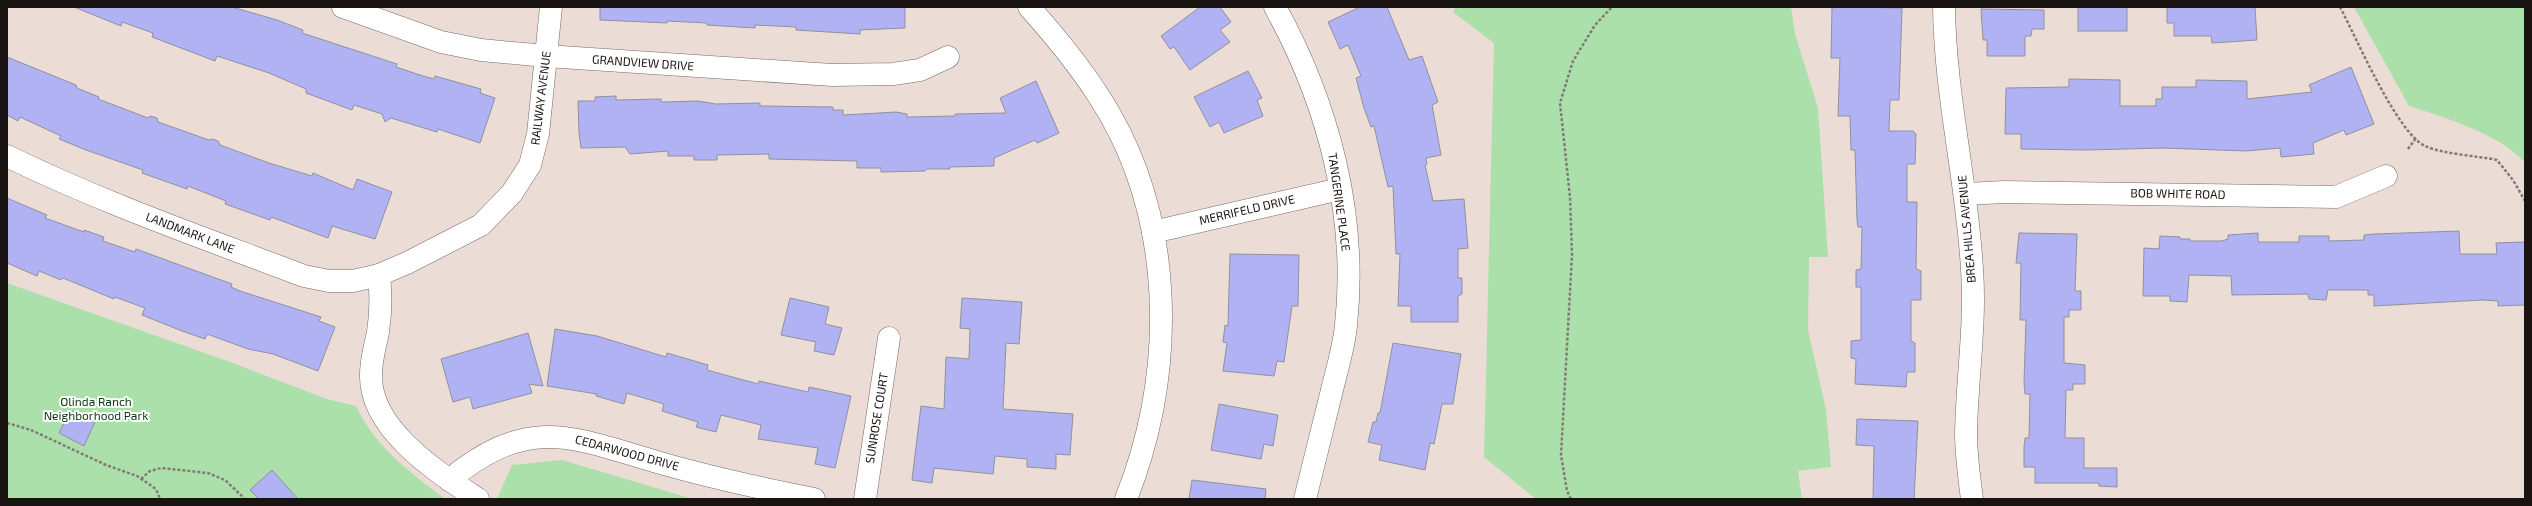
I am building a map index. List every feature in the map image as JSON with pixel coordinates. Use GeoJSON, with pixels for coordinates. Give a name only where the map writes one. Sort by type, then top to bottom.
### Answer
{"type":"FeatureCollection","features":[{"type":"Feature","properties":{"kind":"street","name":"GRANDVIEW DRIVE"},"geometry":{"type":"LineString","coordinates":[[343,7],[441,42],[481,50],[546,56],[832,75],[893,74],[920,70],[948,57]]}},
{"type":"Feature","properties":{"kind":"street","name":"RAILWAY AVENUE"},"geometry":{"type":"LineString","coordinates":[[379,275],[407,263],[481,225],[512,193],[530,166],[538,134],[551,7]]}},
{"type":"Feature","properties":{"kind":"street"},"geometry":{"type":"LineString","coordinates":[[1030,7],[1060,43],[1099,96],[1126,149],[1153,232],[1162,318],[1159,370],[1150,427],[1126,499]]}},
{"type":"Feature","properties":{"kind":"street","name":"TANGERINE PLACE"},"geometry":{"type":"LineString","coordinates":[[1274,7],[1307,74],[1323,114],[1340,189],[1347,244],[1346,325],[1305,499]]}},
{"type":"Feature","properties":{"kind":"street","name":"BREA HILLS AVENUE"},"geometry":{"type":"LineString","coordinates":[[1944,7],[1944,38],[1952,110],[1966,194],[1972,271],[1966,434],[1972,499]]}},
{"type":"Feature","properties":{"kind":"street","name":"LANDMARK LANE"},"geometry":{"type":"LineString","coordinates":[[7,156],[51,177],[124,208],[304,276],[329,281],[353,281],[379,275]]}},
{"type":"Feature","properties":{"kind":"street","name":"BOB WHITE ROAD"},"geometry":{"type":"LineString","coordinates":[[1966,194],[2004,192],[2336,196],[2386,176]]}},
{"type":"Feature","properties":{"kind":"street","name":"MERRIFELD DRIVE"},"geometry":{"type":"LineString","coordinates":[[1153,232],[1340,189]]}},
{"type":"Feature","properties":{"kind":"street"},"geometry":{"type":"LineString","coordinates":[[379,275],[381,301],[371,377],[374,396],[383,417],[398,436],[449,480],[478,499]]}},
{"type":"Feature","properties":{"kind":"street","name":"SUNROSE COURT"},"geometry":{"type":"LineString","coordinates":[[865,499],[889,338]]}},
{"type":"Feature","properties":{"kind":"street","name":"CEDARWOOD DRIVE"},"geometry":{"type":"LineString","coordinates":[[449,480],[471,462],[508,443],[541,437],[566,437],[609,446],[672,466],[814,499]]}},
{"type":"Feature","properties":{"kind":"path"},"geometry":{"type":"LineString","coordinates":[[1571,499],[1567,491],[1560,454],[1572,254],[1570,198],[1560,103],[1573,61],[1595,25],[1612,7]]}},
{"type":"Feature","properties":{"kind":"path"},"geometry":{"type":"LineString","coordinates":[[2340,7],[2406,130],[2425,146],[2497,160],[2513,180],[2525,201]]}},
{"type":"Feature","properties":{"kind":"path"},"geometry":{"type":"LineString","coordinates":[[2408,149],[2416,138]]}},
{"type":"Feature","properties":{"kind":"path"},"geometry":{"type":"LineString","coordinates":[[7,423],[31,430],[141,479],[156,488],[160,499]]}},
{"type":"Feature","properties":{"kind":"path"},"geometry":{"type":"LineString","coordinates":[[141,479],[150,471],[161,468],[208,473],[225,480],[245,499]]}},
{"type":"Feature","properties":{"kind":"green space"},"geometry":{"type":"Polygon","coordinates":[[[1456,7],[1791,7],[1795,34],[1818,108],[1828,257],[1809,257],[1808,330],[1826,410],[1831,467],[1798,471],[1802,499],[1536,499],[1484,457],[1494,43],[1453,12],[1456,7]]]}},
{"type":"Feature","properties":{"kind":"green space"},"geometry":{"type":"Polygon","coordinates":[[[2354,7],[2525,7],[2525,163],[2515,153],[2502,144],[2472,128],[2409,106],[2354,7]]]}},
{"type":"Feature","properties":{"kind":"green space","name":"Olinda Ranch Neighborhood Park"},"geometry":{"type":"Polygon","coordinates":[[[7,283],[230,362],[327,399],[356,406],[373,434],[394,458],[445,499],[7,499],[7,283]]]}},
{"type":"Feature","properties":{"kind":"green space"},"geometry":{"type":"Polygon","coordinates":[[[562,460],[693,499],[497,499],[512,465],[562,460]]]}},
{"type":"Feature","properties":{"kind":"building"},"geometry":{"type":"Polygon","coordinates":[[[74,7],[232,7],[277,20],[303,30],[302,33],[397,64],[396,67],[423,76],[434,79],[435,76],[481,89],[480,93],[495,98],[480,143],[438,129],[437,132],[391,118],[385,122],[382,114],[354,105],[352,110],[306,93],[306,89],[269,73],[217,56],[215,61],[152,37],[153,33],[122,22],[121,26],[74,7]]]}},
{"type":"Feature","properties":{"kind":"building"},"geometry":{"type":"Polygon","coordinates":[[[600,7],[905,7],[905,28],[860,30],[860,34],[796,30],[796,27],[755,25],[755,28],[707,25],[707,23],[600,20],[600,7]]]}},
{"type":"Feature","properties":{"kind":"building"},"geometry":{"type":"Polygon","coordinates":[[[1200,7],[1220,7],[1231,22],[1220,30],[1230,42],[1190,70],[1174,47],[1170,49],[1161,36],[1200,7]]]}},
{"type":"Feature","properties":{"kind":"building"},"geometry":{"type":"Polygon","coordinates":[[[1360,7],[1387,7],[1409,60],[1422,56],[1438,102],[1432,105],[1441,155],[1426,158],[1427,164],[1425,165],[1433,201],[1464,199],[1468,248],[1458,249],[1458,278],[1462,278],[1462,294],[1458,296],[1458,322],[1411,322],[1411,306],[1398,306],[1400,254],[1396,254],[1393,186],[1388,187],[1374,126],[1371,127],[1364,108],[1356,78],[1361,76],[1348,45],[1340,49],[1328,22],[1360,7]]]}},
{"type":"Feature","properties":{"kind":"building"},"geometry":{"type":"Polygon","coordinates":[[[1832,7],[1902,8],[1899,100],[1890,100],[1889,131],[1913,131],[1916,134],[1915,164],[1907,164],[1907,202],[1917,202],[1916,269],[1921,271],[1921,300],[1911,300],[1911,341],[1915,343],[1915,372],[1907,372],[1906,387],[1855,384],[1856,359],[1851,358],[1851,341],[1861,340],[1861,287],[1856,287],[1856,270],[1861,269],[1862,227],[1858,227],[1857,220],[1855,150],[1851,150],[1850,116],[1838,116],[1840,58],[1831,58],[1832,7]]]}},
{"type":"Feature","properties":{"kind":"building"},"geometry":{"type":"Polygon","coordinates":[[[2078,7],[2127,7],[2127,31],[2078,31],[2078,7]]]}},
{"type":"Feature","properties":{"kind":"building"},"geometry":{"type":"Polygon","coordinates":[[[2167,7],[2255,7],[2257,40],[2212,43],[2211,36],[2174,36],[2174,23],[2167,23],[2167,7]]]}},
{"type":"Feature","properties":{"kind":"building"},"geometry":{"type":"Polygon","coordinates":[[[1981,9],[2044,10],[2044,29],[2032,29],[2031,36],[2025,36],[2025,56],[1987,56],[1987,40],[1983,40],[1981,9]]]}},
{"type":"Feature","properties":{"kind":"building"},"geometry":{"type":"Polygon","coordinates":[[[7,57],[76,85],[77,88],[99,97],[98,99],[148,118],[150,116],[157,118],[158,122],[209,140],[212,139],[218,141],[220,145],[269,163],[312,176],[313,173],[353,190],[357,179],[392,192],[375,239],[332,226],[328,238],[271,217],[270,220],[225,204],[226,201],[188,186],[187,189],[142,173],[143,170],[59,139],[61,136],[20,117],[18,121],[7,115],[7,57]]]}},
{"type":"Feature","properties":{"kind":"building"},"geometry":{"type":"Polygon","coordinates":[[[2351,67],[2374,124],[2346,135],[2344,130],[2313,143],[2314,154],[2281,157],[2280,148],[2246,151],[2163,148],[2087,150],[2021,149],[2021,134],[2005,134],[2006,88],[2069,87],[2069,79],[2120,80],[2120,106],[2156,106],[2156,99],[2162,99],[2162,87],[2196,87],[2196,80],[2247,81],[2247,99],[2312,92],[2309,85],[2351,67]]]}},
{"type":"Feature","properties":{"kind":"building"},"geometry":{"type":"Polygon","coordinates":[[[1248,71],[1262,98],[1257,100],[1263,116],[1224,133],[1219,122],[1210,127],[1194,97],[1248,71]]]}},
{"type":"Feature","properties":{"kind":"building"},"geometry":{"type":"Polygon","coordinates":[[[1036,81],[1059,133],[1037,143],[1035,140],[994,158],[994,166],[949,167],[950,169],[881,172],[881,168],[857,168],[857,161],[769,159],[769,154],[717,155],[717,160],[694,160],[694,156],[668,156],[668,151],[630,154],[625,147],[581,148],[579,133],[578,101],[595,101],[595,97],[616,96],[616,100],[661,99],[661,102],[698,101],[716,104],[760,103],[760,106],[833,107],[833,110],[843,110],[843,115],[896,112],[907,114],[907,117],[955,116],[955,114],[1006,113],[1000,98],[1036,81]]]}},
{"type":"Feature","properties":{"kind":"building"},"geometry":{"type":"Polygon","coordinates":[[[7,198],[47,215],[45,218],[84,232],[84,230],[104,237],[103,241],[135,252],[136,249],[232,284],[231,287],[240,291],[321,317],[319,321],[335,327],[318,371],[273,354],[248,349],[207,334],[205,339],[142,315],[145,308],[115,297],[114,299],[63,278],[61,280],[39,271],[37,276],[7,263],[7,198]]]}},
{"type":"Feature","properties":{"kind":"building"},"geometry":{"type":"Polygon","coordinates":[[[2459,231],[2460,254],[2497,254],[2496,243],[2525,242],[2525,305],[2498,306],[2498,301],[2482,300],[2374,306],[2374,295],[2368,295],[2368,290],[2328,290],[2326,300],[2309,299],[2308,294],[2232,295],[2231,276],[2189,275],[2187,302],[2170,301],[2170,296],[2143,296],[2144,248],[2159,249],[2160,236],[2180,237],[2180,239],[2190,239],[2190,241],[2222,241],[2228,239],[2228,235],[2258,233],[2258,242],[2299,242],[2299,236],[2329,236],[2329,241],[2364,240],[2364,235],[2459,231]]]}},
{"type":"Feature","properties":{"kind":"building"},"geometry":{"type":"Polygon","coordinates":[[[2019,233],[2077,234],[2075,291],[2081,291],[2081,310],[2069,310],[2069,317],[2064,317],[2064,363],[2085,365],[2085,384],[2073,384],[2073,390],[2066,390],[2065,438],[2084,438],[2084,468],[2117,468],[2117,487],[2099,486],[2099,483],[2035,483],[2035,467],[2024,467],[2025,438],[2029,438],[2030,394],[2025,394],[2024,383],[2026,320],[2020,320],[2021,263],[2016,263],[2019,233]]]}},
{"type":"Feature","properties":{"kind":"building"},"geometry":{"type":"Polygon","coordinates":[[[1230,254],[1299,255],[1298,306],[1292,306],[1284,362],[1277,361],[1274,376],[1223,371],[1227,343],[1223,342],[1225,325],[1228,326],[1230,254]]]}},
{"type":"Feature","properties":{"kind":"building"},"geometry":{"type":"Polygon","coordinates":[[[790,298],[829,307],[825,324],[842,328],[834,355],[814,351],[816,342],[781,335],[790,298]]]}},
{"type":"Feature","properties":{"kind":"building"},"geometry":{"type":"Polygon","coordinates":[[[962,298],[1022,302],[1019,344],[1006,343],[1003,409],[1073,414],[1070,455],[1056,454],[1056,469],[1027,467],[1027,459],[995,456],[993,474],[934,468],[932,483],[912,480],[921,406],[944,409],[946,357],[969,359],[970,329],[960,328],[962,298]]]}},
{"type":"Feature","properties":{"kind":"building"},"geometry":{"type":"Polygon","coordinates":[[[555,329],[597,336],[666,357],[667,353],[708,365],[707,370],[758,384],[759,381],[808,392],[809,387],[851,396],[835,468],[815,464],[818,448],[758,439],[761,425],[721,415],[716,432],[696,427],[698,422],[662,411],[664,404],[627,393],[624,404],[596,396],[597,394],[547,386],[555,329]]]}},
{"type":"Feature","properties":{"kind":"building"},"geometry":{"type":"Polygon","coordinates":[[[528,333],[543,386],[529,384],[532,393],[473,409],[470,397],[453,402],[441,359],[528,333]]]}},
{"type":"Feature","properties":{"kind":"building"},"geometry":{"type":"Polygon","coordinates":[[[1393,343],[1461,354],[1453,404],[1442,404],[1434,444],[1430,443],[1425,470],[1379,460],[1382,445],[1368,442],[1373,422],[1376,422],[1378,413],[1380,413],[1393,343]]]}},
{"type":"Feature","properties":{"kind":"building"},"geometry":{"type":"Polygon","coordinates":[[[1219,404],[1278,415],[1273,446],[1264,444],[1261,459],[1211,450],[1219,404]]]}},
{"type":"Feature","properties":{"kind":"building"},"geometry":{"type":"Polygon","coordinates":[[[70,410],[95,422],[84,446],[59,433],[70,410]]]}},
{"type":"Feature","properties":{"kind":"building"},"geometry":{"type":"Polygon","coordinates":[[[1857,419],[1918,421],[1914,499],[1873,499],[1874,446],[1856,445],[1857,419]]]}},
{"type":"Feature","properties":{"kind":"building"},"geometry":{"type":"Polygon","coordinates":[[[272,470],[298,499],[259,499],[250,490],[272,470]]]}},
{"type":"Feature","properties":{"kind":"building"},"geometry":{"type":"Polygon","coordinates":[[[1192,480],[1266,489],[1265,499],[1189,499],[1192,480]]]}}]}
